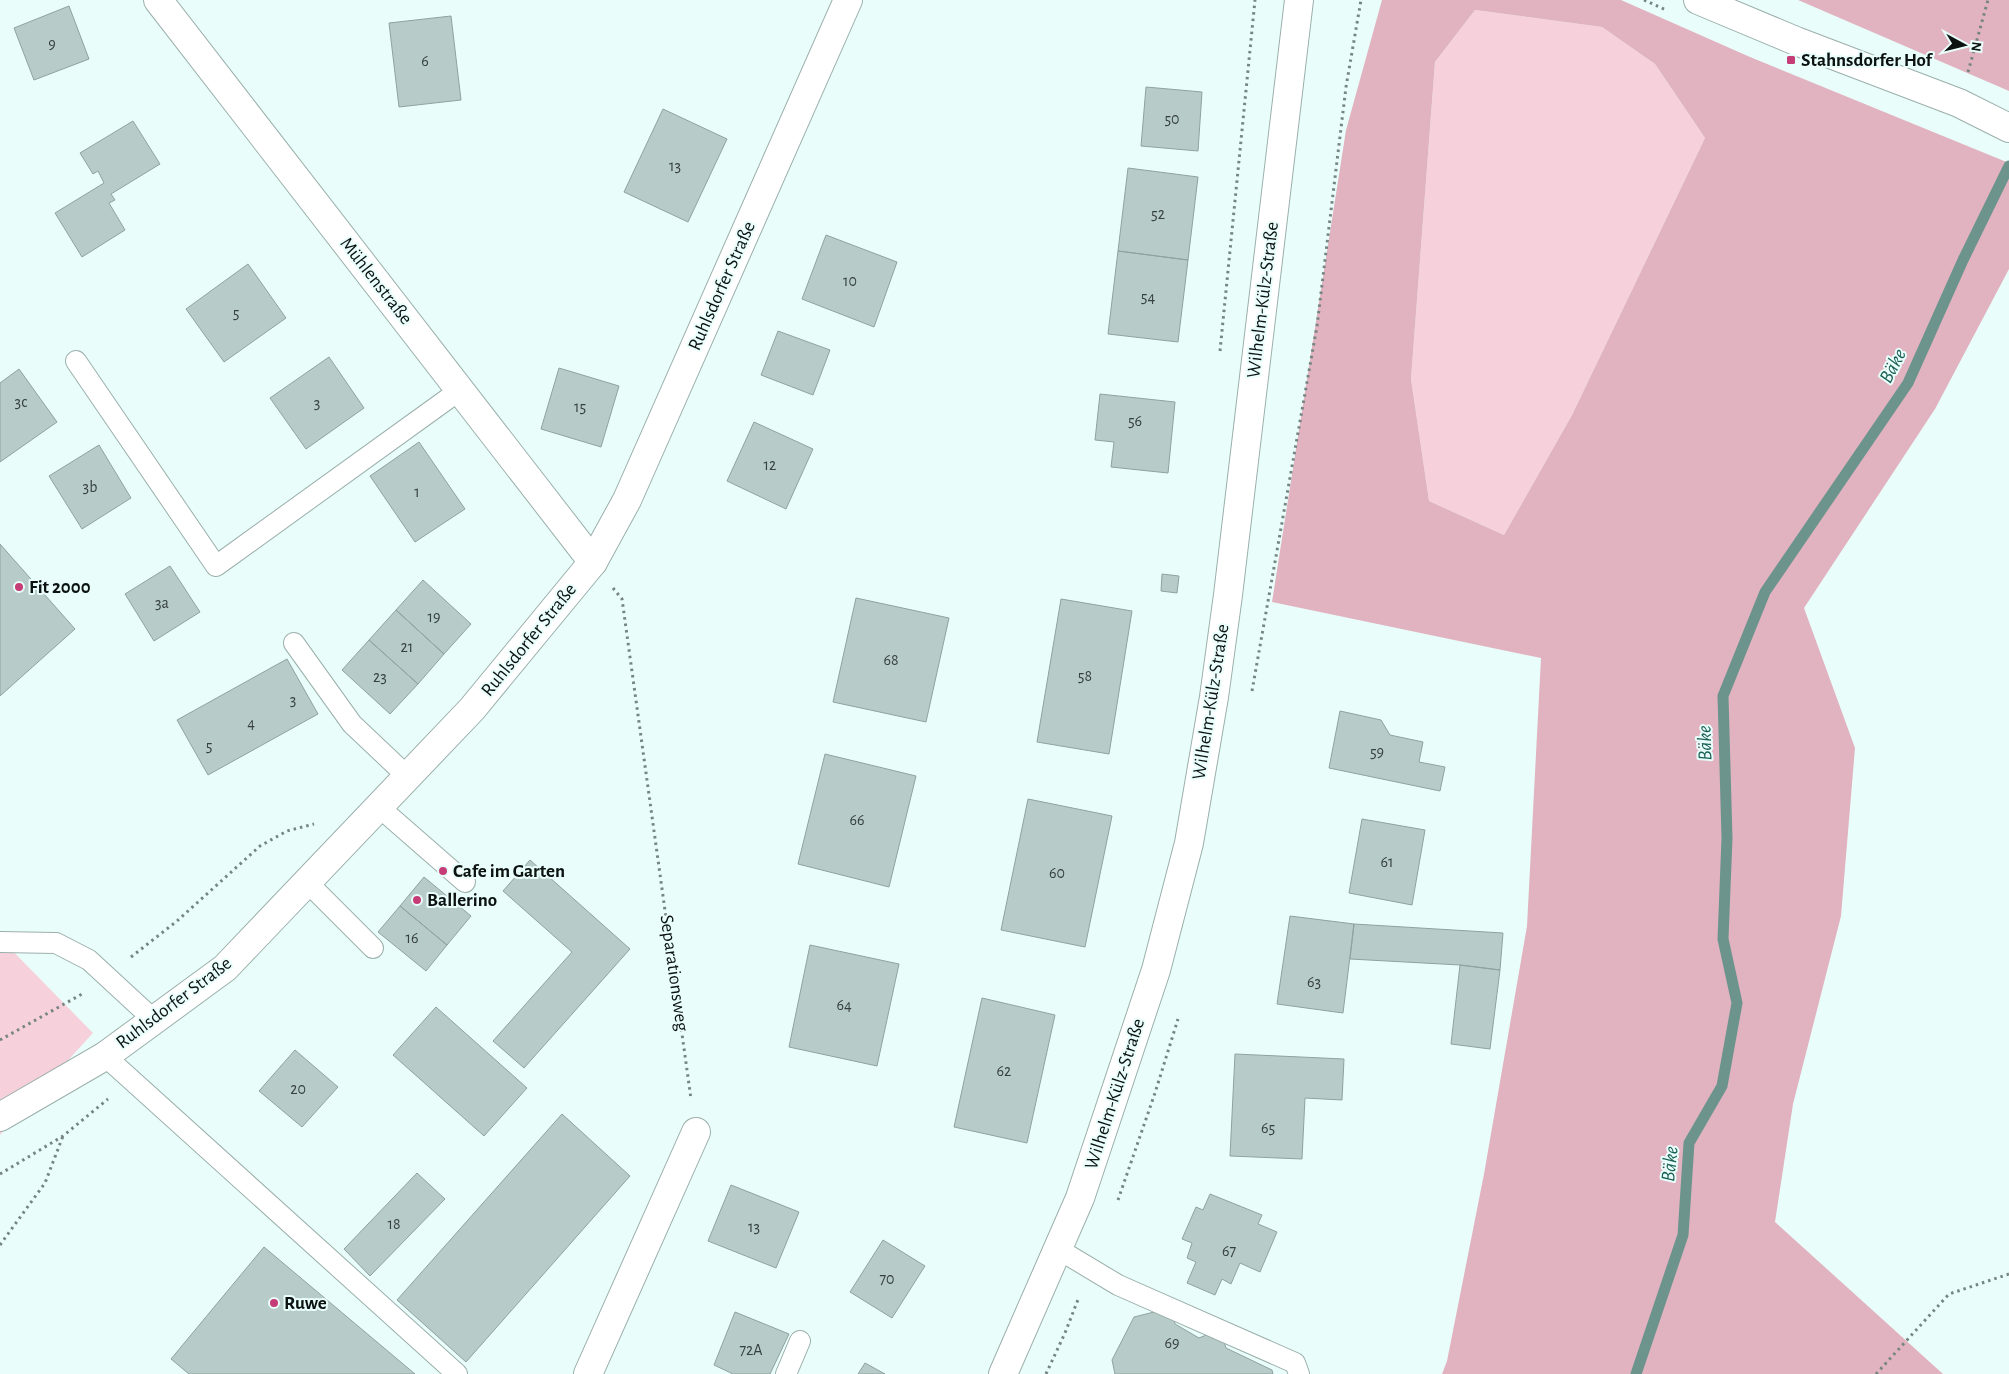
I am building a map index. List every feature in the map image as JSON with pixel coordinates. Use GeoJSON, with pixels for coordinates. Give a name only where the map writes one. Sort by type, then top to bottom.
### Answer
{"type":"FeatureCollection","features":[{"type":"Feature","properties":{"kind":"street","name":"Mühlenstraße"},"geometry":{"type":"LineString","coordinates":[[158,0],[593,562]]}},
{"type":"Feature","properties":{"kind":"street","name":"Ruhlsdorfer Straße"},"geometry":{"type":"LineString","coordinates":[[0,1117],[105,1056],[225,968],[472,710],[593,562],[627,500],[848,0]]}},
{"type":"Feature","properties":{"kind":"street","name":"Wilhelm-Külz-Straße"},"geometry":{"type":"LineString","coordinates":[[1002,1374],[1080,1198],[1147,996],[1189,843],[1214,697],[1228,594],[1299,0]]}},
{"type":"Feature","properties":{"kind":"street"},"geometry":{"type":"LineString","coordinates":[[1698,0],[1958,104],[2009,128]]}},
{"type":"Feature","properties":{"kind":"street"},"geometry":{"type":"LineString","coordinates":[[588,1374],[696,1132]]}},
{"type":"Feature","properties":{"kind":"lane"},"geometry":{"type":"LineString","coordinates":[[76,362],[216,566],[460,390]]}},
{"type":"Feature","properties":{"kind":"lane"},"geometry":{"type":"LineString","coordinates":[[294,643],[352,724],[407,776]]}},
{"type":"Feature","properties":{"kind":"lane"},"geometry":{"type":"LineString","coordinates":[[379,807],[465,882]]}},
{"type":"Feature","properties":{"kind":"lane"},"geometry":{"type":"LineString","coordinates":[[306,882],[373,948]]}},
{"type":"Feature","properties":{"kind":"lane"},"geometry":{"type":"LineString","coordinates":[[0,942],[56,943],[89,960],[154,1020]]}},
{"type":"Feature","properties":{"kind":"lane"},"geometry":{"type":"LineString","coordinates":[[105,1056],[457,1374]]}},
{"type":"Feature","properties":{"kind":"lane"},"geometry":{"type":"LineString","coordinates":[[1058,1249],[1118,1285],[1296,1363],[1299,1374]]}},
{"type":"Feature","properties":{"kind":"lane"},"geometry":{"type":"LineString","coordinates":[[786,1374],[800,1341]]}},
{"type":"Feature","properties":{"kind":"path"},"geometry":{"type":"LineString","coordinates":[[1220,354],[1255,0]]}},
{"type":"Feature","properties":{"kind":"path"},"geometry":{"type":"LineString","coordinates":[[1261,641],[1317,326],[1346,88],[1361,0]]}},
{"type":"Feature","properties":{"kind":"path"},"geometry":{"type":"LineString","coordinates":[[1958,104],[1988,0]]}},
{"type":"Feature","properties":{"kind":"path","name":"Separationsweg"},"geometry":{"type":"LineString","coordinates":[[593,562],[622,599],[696,1132]]}},
{"type":"Feature","properties":{"kind":"path"},"geometry":{"type":"LineString","coordinates":[[0,1040],[82,995],[177,921],[260,846],[287,831],[317,824]]}},
{"type":"Feature","properties":{"kind":"path"},"geometry":{"type":"LineString","coordinates":[[0,1245],[45,1183],[63,1136]]}},
{"type":"Feature","properties":{"kind":"path"},"geometry":{"type":"LineString","coordinates":[[1876,1374],[1949,1294],[2009,1274]]}},
{"type":"Feature","properties":{"kind":"shaded area"},"geometry":{"type":"Polygon","coordinates":[[[1382,0],[1621,0],[1750,57],[2009,163],[2009,269],[1935,409],[1804,608],[1855,748],[1841,916],[1793,1104],[1775,1222],[1943,1374],[1442,1374],[1447,1361],[1484,1174],[1527,926],[1541,658],[1272,602],[1346,130],[1382,0]],[[1475,10],[1435,62],[1411,379],[1429,501],[1504,535],[1572,415],[1705,138],[1655,64],[1602,27],[1475,10]]]}},
{"type":"Feature","properties":{"kind":"shaded area"},"geometry":{"type":"Polygon","coordinates":[[[1798,0],[2009,0],[2009,91],[1798,0]]]}},
{"type":"Feature","properties":{"kind":"shaded area"},"geometry":{"type":"Polygon","coordinates":[[[1475,10],[1602,27],[1655,64],[1705,138],[1572,415],[1504,535],[1429,501],[1411,379],[1435,62],[1475,10]]]}},
{"type":"Feature","properties":{"kind":"shaded area"},"geometry":{"type":"Polygon","coordinates":[[[0,938],[93,1033],[0,1135],[0,938]]]}},
{"type":"Feature","properties":{"kind":"building"},"geometry":{"type":"Polygon","coordinates":[[[69,6],[89,59],[34,80],[14,28],[69,6]]]}},
{"type":"Feature","properties":{"kind":"building"},"geometry":{"type":"Polygon","coordinates":[[[451,16],[461,100],[399,107],[389,23],[451,16]]]}},
{"type":"Feature","properties":{"kind":"building"},"geometry":{"type":"Polygon","coordinates":[[[1146,87],[1202,92],[1198,151],[1141,146],[1146,87]]]}},
{"type":"Feature","properties":{"kind":"building"},"geometry":{"type":"Polygon","coordinates":[[[663,109],[727,139],[688,222],[624,192],[663,109]]]}},
{"type":"Feature","properties":{"kind":"building"},"geometry":{"type":"Polygon","coordinates":[[[133,121],[160,164],[111,194],[115,200],[109,203],[125,230],[82,257],[55,213],[104,183],[98,171],[93,174],[80,153],[133,121]]]}},
{"type":"Feature","properties":{"kind":"building"},"geometry":{"type":"Polygon","coordinates":[[[1128,168],[1198,177],[1188,260],[1118,251],[1128,168]]]}},
{"type":"Feature","properties":{"kind":"building"},"geometry":{"type":"Polygon","coordinates":[[[826,235],[897,262],[874,327],[802,299],[826,235]]]}},
{"type":"Feature","properties":{"kind":"building"},"geometry":{"type":"Polygon","coordinates":[[[1118,251],[1188,260],[1178,342],[1108,334],[1118,251]]]}},
{"type":"Feature","properties":{"kind":"building"},"geometry":{"type":"Polygon","coordinates":[[[248,264],[286,318],[224,362],[186,309],[248,264]]]}},
{"type":"Feature","properties":{"kind":"building"},"geometry":{"type":"Polygon","coordinates":[[[778,331],[830,350],[813,395],[761,375],[778,331]]]}},
{"type":"Feature","properties":{"kind":"building"},"geometry":{"type":"Polygon","coordinates":[[[329,357],[364,408],[306,449],[270,398],[329,357]]]}},
{"type":"Feature","properties":{"kind":"building"},"geometry":{"type":"Polygon","coordinates":[[[559,368],[619,386],[601,447],[541,429],[559,368]]]}},
{"type":"Feature","properties":{"kind":"building"},"geometry":{"type":"Polygon","coordinates":[[[19,369],[57,422],[0,462],[0,383],[19,369]]]}},
{"type":"Feature","properties":{"kind":"building"},"geometry":{"type":"Polygon","coordinates":[[[1100,394],[1175,402],[1168,473],[1111,467],[1114,442],[1095,440],[1100,394]]]}},
{"type":"Feature","properties":{"kind":"building"},"geometry":{"type":"Polygon","coordinates":[[[754,422],[813,449],[786,509],[727,481],[754,422]]]}},
{"type":"Feature","properties":{"kind":"building"},"geometry":{"type":"Polygon","coordinates":[[[419,442],[465,509],[415,542],[370,476],[419,442]]]}},
{"type":"Feature","properties":{"kind":"building"},"geometry":{"type":"Polygon","coordinates":[[[99,445],[131,498],[82,529],[49,476],[99,445]]]}},
{"type":"Feature","properties":{"kind":"building","name":"Fit 2000"},"geometry":{"type":"Polygon","coordinates":[[[0,544],[75,629],[0,696],[0,544]]]}},
{"type":"Feature","properties":{"kind":"building"},"geometry":{"type":"Polygon","coordinates":[[[170,566],[200,612],[154,641],[125,594],[170,566]]]}},
{"type":"Feature","properties":{"kind":"building"},"geometry":{"type":"Polygon","coordinates":[[[1162,574],[1179,576],[1177,593],[1161,591],[1162,574]]]}},
{"type":"Feature","properties":{"kind":"building"},"geometry":{"type":"Polygon","coordinates":[[[423,580],[471,624],[444,654],[396,610],[423,580]]]}},
{"type":"Feature","properties":{"kind":"building"},"geometry":{"type":"Polygon","coordinates":[[[856,598],[949,618],[926,722],[833,702],[856,598]]]}},
{"type":"Feature","properties":{"kind":"building"},"geometry":{"type":"Polygon","coordinates":[[[1061,599],[1132,611],[1109,754],[1037,742],[1061,599]]]}},
{"type":"Feature","properties":{"kind":"building"},"geometry":{"type":"Polygon","coordinates":[[[396,610],[444,654],[418,684],[369,640],[396,610]]]}},
{"type":"Feature","properties":{"kind":"building"},"geometry":{"type":"Polygon","coordinates":[[[369,640],[418,684],[390,714],[342,670],[369,640]]]}},
{"type":"Feature","properties":{"kind":"building"},"geometry":{"type":"Polygon","coordinates":[[[287,659],[318,714],[208,775],[177,720],[287,659]]]}},
{"type":"Feature","properties":{"kind":"building"},"geometry":{"type":"Polygon","coordinates":[[[1340,711],[1381,720],[1390,735],[1423,742],[1419,762],[1445,767],[1440,791],[1329,768],[1340,711]]]}},
{"type":"Feature","properties":{"kind":"building"},"geometry":{"type":"Polygon","coordinates":[[[825,754],[916,776],[889,887],[798,864],[825,754]]]}},
{"type":"Feature","properties":{"kind":"building"},"geometry":{"type":"Polygon","coordinates":[[[1028,799],[1112,816],[1085,947],[1001,930],[1028,799]]]}},
{"type":"Feature","properties":{"kind":"building"},"geometry":{"type":"Polygon","coordinates":[[[1362,819],[1425,830],[1412,905],[1349,893],[1362,819]]]}},
{"type":"Feature","properties":{"kind":"building"},"geometry":{"type":"Polygon","coordinates":[[[530,860],[630,949],[524,1068],[493,1041],[572,952],[503,891],[530,860]]]}},
{"type":"Feature","properties":{"kind":"building"},"geometry":{"type":"Polygon","coordinates":[[[424,877],[471,916],[447,945],[400,906],[424,877]]]}},
{"type":"Feature","properties":{"kind":"building"},"geometry":{"type":"Polygon","coordinates":[[[400,906],[447,945],[426,971],[378,932],[400,906]]]}},
{"type":"Feature","properties":{"kind":"building"},"geometry":{"type":"Polygon","coordinates":[[[1290,916],[1354,924],[1343,1013],[1277,1004],[1290,916]]]}},
{"type":"Feature","properties":{"kind":"building"},"geometry":{"type":"Polygon","coordinates":[[[1354,924],[1503,933],[1500,970],[1460,965],[1350,959],[1354,924]]]}},
{"type":"Feature","properties":{"kind":"building"},"geometry":{"type":"Polygon","coordinates":[[[810,945],[899,964],[877,1066],[789,1047],[810,945]]]}},
{"type":"Feature","properties":{"kind":"building"},"geometry":{"type":"Polygon","coordinates":[[[1460,965],[1500,970],[1490,1049],[1451,1044],[1460,965]]]}},
{"type":"Feature","properties":{"kind":"building"},"geometry":{"type":"Polygon","coordinates":[[[982,998],[1055,1015],[1027,1143],[954,1127],[982,998]]]}},
{"type":"Feature","properties":{"kind":"building"},"geometry":{"type":"Polygon","coordinates":[[[436,1007],[527,1088],[484,1136],[393,1055],[436,1007]]]}},
{"type":"Feature","properties":{"kind":"building"},"geometry":{"type":"Polygon","coordinates":[[[295,1050],[338,1087],[302,1127],[259,1091],[295,1050]]]}},
{"type":"Feature","properties":{"kind":"building"},"geometry":{"type":"Polygon","coordinates":[[[1235,1054],[1344,1059],[1342,1100],[1305,1098],[1302,1159],[1230,1156],[1235,1054]]]}},
{"type":"Feature","properties":{"kind":"building"},"geometry":{"type":"Polygon","coordinates":[[[562,1114],[630,1176],[466,1362],[397,1300],[562,1114]]]}},
{"type":"Feature","properties":{"kind":"building"},"geometry":{"type":"Polygon","coordinates":[[[417,1173],[445,1199],[370,1276],[344,1249],[417,1173]]]}},
{"type":"Feature","properties":{"kind":"building"},"geometry":{"type":"Polygon","coordinates":[[[731,1185],[799,1212],[776,1268],[708,1241],[731,1185]]]}},
{"type":"Feature","properties":{"kind":"building"},"geometry":{"type":"Polygon","coordinates":[[[1210,1194],[1262,1215],[1258,1224],[1277,1232],[1260,1272],[1240,1263],[1231,1284],[1222,1279],[1215,1295],[1187,1283],[1196,1262],[1187,1258],[1192,1243],[1182,1239],[1196,1207],[1203,1210],[1210,1194]]]}},
{"type":"Feature","properties":{"kind":"building"},"geometry":{"type":"Polygon","coordinates":[[[883,1240],[925,1266],[892,1318],[850,1292],[883,1240]]]}},
{"type":"Feature","properties":{"kind":"building","name":"Ruwe"},"geometry":{"type":"Polygon","coordinates":[[[264,1247],[415,1374],[189,1374],[171,1359],[264,1247]]]}},
{"type":"Feature","properties":{"kind":"building"},"geometry":{"type":"Polygon","coordinates":[[[1162,1310],[1173,1314],[1175,1324],[1199,1338],[1211,1333],[1223,1339],[1226,1348],[1272,1370],[1273,1374],[1115,1374],[1112,1360],[1134,1317],[1162,1310]]]}},
{"type":"Feature","properties":{"kind":"building"},"geometry":{"type":"Polygon","coordinates":[[[735,1312],[789,1334],[770,1374],[733,1374],[714,1365],[735,1312]]]}},
{"type":"Feature","properties":{"kind":"building"},"geometry":{"type":"Polygon","coordinates":[[[865,1363],[885,1374],[858,1374],[865,1363]]]}},
{"type":"Feature","properties":{"kind":"waterway","name":"Bäke"},"geometry":{"type":"LineString","coordinates":[[1636,1374],[1683,1235],[1689,1143],[1722,1086],[1737,1003],[1723,939],[1727,838],[1723,696],[1765,592],[1908,383],[1963,260],[2009,166]]}},
{"type":"Feature","properties":{"kind":"place","name":"Stahnsdorfer Hof"},"geometry":{"type":"Point","coordinates":[1791,60]}},
{"type":"Feature","properties":{"kind":"place","name":"Fit 2000"},"geometry":{"type":"Point","coordinates":[19,587]}},
{"type":"Feature","properties":{"kind":"place","name":"Cafe im Garten"},"geometry":{"type":"Point","coordinates":[443,871]}},
{"type":"Feature","properties":{"kind":"place","name":"Ballerino"},"geometry":{"type":"Point","coordinates":[417,900]}},
{"type":"Feature","properties":{"kind":"place","name":"Ruwe"},"geometry":{"type":"Point","coordinates":[274,1303]}}]}
